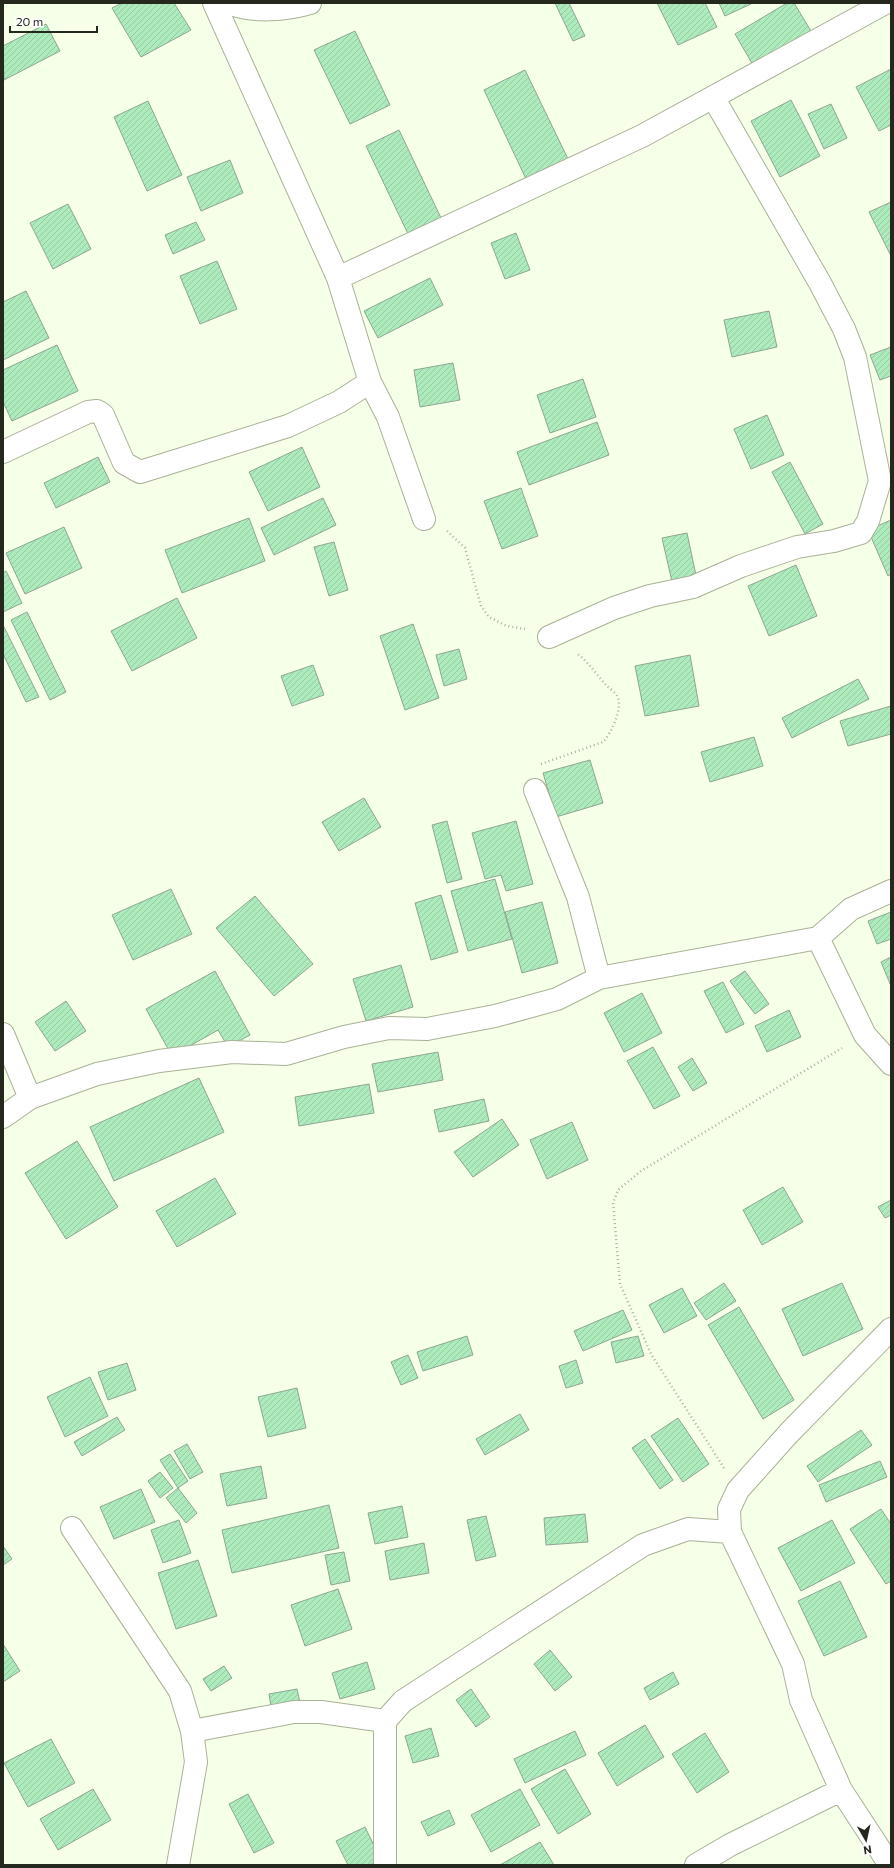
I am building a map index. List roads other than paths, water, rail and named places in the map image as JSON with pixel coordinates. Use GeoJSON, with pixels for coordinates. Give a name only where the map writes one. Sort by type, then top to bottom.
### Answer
{"type":"FeatureCollection","features":[{"type":"Feature","properties":{"kind":"street"},"geometry":{"type":"LineString","coordinates":[[214,3],[338,278],[370,382],[388,417],[424,519]]}},
{"type":"Feature","properties":{"kind":"street"},"geometry":{"type":"LineString","coordinates":[[229,3],[262,9],[294,8],[310,3]]}},
{"type":"Feature","properties":{"kind":"street"},"geometry":{"type":"LineString","coordinates":[[338,278],[642,136],[885,3]]}},
{"type":"Feature","properties":{"kind":"street"},"geometry":{"type":"LineString","coordinates":[[549,637],[614,608],[650,596],[693,587],[741,566],[797,548],[834,541],[861,533],[868,521],[880,480],[855,357],[844,329],[820,283],[713,97]]}},
{"type":"Feature","properties":{"kind":"street"},"geometry":{"type":"LineString","coordinates":[[3,452],[88,412],[97,411],[103,415],[124,463],[140,472],[288,426],[339,402],[370,382]]}},
{"type":"Feature","properties":{"kind":"street"},"geometry":{"type":"LineString","coordinates":[[534,790],[578,897],[599,978]]}},
{"type":"Feature","properties":{"kind":"street"},"geometry":{"type":"LineString","coordinates":[[3,1117],[30,1098],[97,1074],[159,1061],[232,1052],[286,1054],[344,1037],[389,1028],[427,1028],[495,1016],[557,999],[599,978],[818,938],[850,909],[891,892]]}},
{"type":"Feature","properties":{"kind":"street"},"geometry":{"type":"LineString","coordinates":[[818,938],[865,1035],[891,1064]]}},
{"type":"Feature","properties":{"kind":"street"},"geometry":{"type":"LineString","coordinates":[[3,1034],[30,1098]]}},
{"type":"Feature","properties":{"kind":"street"},"geometry":{"type":"LineString","coordinates":[[890,1865],[841,1790],[801,1700],[793,1664],[730,1532],[728,1509],[738,1490],[789,1433],[891,1329]]}},
{"type":"Feature","properties":{"kind":"street"},"geometry":{"type":"LineString","coordinates":[[72,1528],[180,1690],[192,1731],[196,1762],[178,1865]]}},
{"type":"Feature","properties":{"kind":"street"},"geometry":{"type":"LineString","coordinates":[[385,1865],[385,1721],[403,1701],[643,1544],[688,1529],[730,1532]]}},
{"type":"Feature","properties":{"kind":"street"},"geometry":{"type":"LineString","coordinates":[[192,1731],[294,1712],[321,1712],[385,1721]]}},
{"type":"Feature","properties":{"kind":"street"},"geometry":{"type":"LineString","coordinates":[[696,1865],[730,1845],[841,1790]]}}]}
